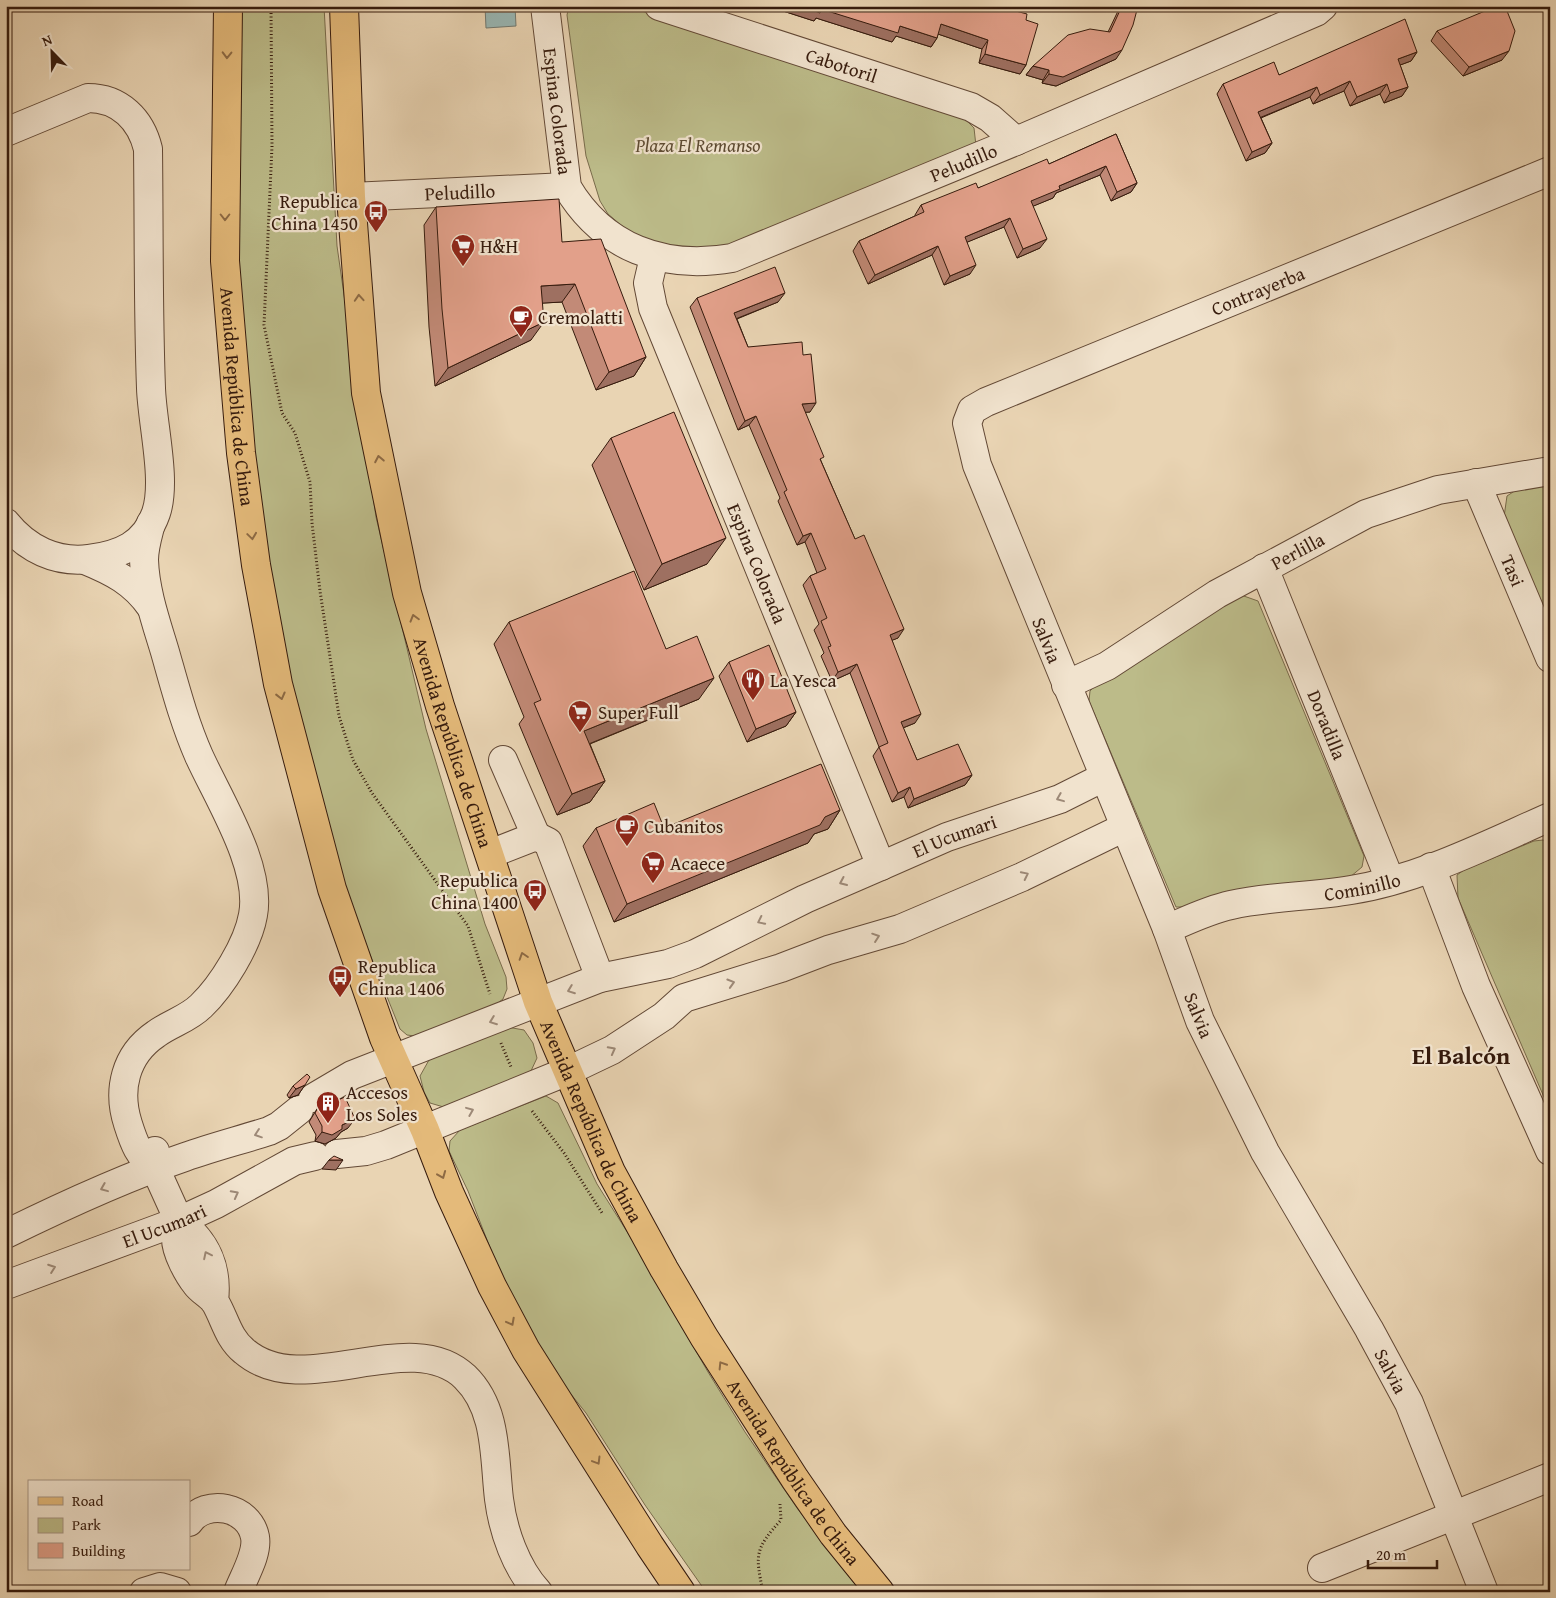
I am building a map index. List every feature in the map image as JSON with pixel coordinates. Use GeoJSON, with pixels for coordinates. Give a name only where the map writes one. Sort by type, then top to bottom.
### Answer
{"type":"FeatureCollection","features":[{"type":"Feature","properties":{"kind":"main road","name":"Avenida República de China"},"geometry":{"type":"LineString","coordinates":[[228,6],[225,261],[240,453],[256,565],[278,684],[332,889],[384,1038],[468,1234],[526,1350],[681,1592]]}},
{"type":"Feature","properties":{"kind":"main road","name":"Avenida República de China"},"geometry":{"type":"LineString","coordinates":[[344,6],[351,197],[366,393],[407,593],[440,706],[538,1002],[611,1172],[704,1337],[795,1479],[833,1534],[880,1592]]}},
{"type":"Feature","properties":{"kind":"street","name":"Espina Colorada"},"geometry":{"type":"LineString","coordinates":[[545,6],[567,187],[576,202],[607,232]]}},
{"type":"Feature","properties":{"kind":"street","name":"Cabotoril"},"geometry":{"type":"LineString","coordinates":[[658,6],[971,107],[990,118],[1016,141]]}},
{"type":"Feature","properties":{"kind":"street","name":"Peludillo"},"geometry":{"type":"LineString","coordinates":[[607,232],[637,251],[654,257],[704,263],[732,258],[1016,141],[1320,9]]}},
{"type":"Feature","properties":{"kind":"street"},"geometry":{"type":"LineString","coordinates":[[6,132],[88,98],[98,98],[128,112],[138,122],[145,134],[148,149],[151,389],[159,501],[151,523],[144,559],[152,608],[184,720],[250,869],[255,902],[253,916],[242,945],[213,992],[201,1007],[185,1019],[156,1033],[145,1044],[130,1066],[136,1099],[156,1154],[155,1168],[179,1221],[194,1232],[215,1271],[214,1302],[224,1325],[243,1350],[256,1360],[292,1370],[318,1369],[383,1360],[428,1360],[454,1369],[465,1378],[476,1391],[490,1422],[496,1452],[499,1500],[505,1529],[527,1578],[538,1592]]}},
{"type":"Feature","properties":{"kind":"street","name":"Contrayerba"},"geometry":{"type":"LineString","coordinates":[[968,416],[972,410],[986,402],[1550,171]]}},
{"type":"Feature","properties":{"kind":"street","name":"Peludillo"},"geometry":{"type":"LineString","coordinates":[[351,197],[567,187]]}},
{"type":"Feature","properties":{"kind":"street","name":"Espina Colorada"},"geometry":{"type":"LineString","coordinates":[[654,257],[648,283],[654,308],[880,866]]}},
{"type":"Feature","properties":{"kind":"street","name":"Salvia"},"geometry":{"type":"LineString","coordinates":[[968,416],[967,424],[977,465],[1167,930],[1200,1021],[1217,1059],[1265,1152],[1409,1403],[1484,1592]]}},
{"type":"Feature","properties":{"kind":"street","name":"Perlilla"},"geometry":{"type":"LineString","coordinates":[[1066,685],[1107,666],[1217,594],[1366,514],[1438,490],[1550,471]]}},
{"type":"Feature","properties":{"kind":"street","name":"Tasi"},"geometry":{"type":"LineString","coordinates":[[1476,483],[1550,658]]}},
{"type":"Feature","properties":{"kind":"street"},"geometry":{"type":"LineString","coordinates":[[6,523],[32,548],[58,558],[85,560],[111,556],[135,545],[151,523]]}},
{"type":"Feature","properties":{"kind":"street"},"geometry":{"type":"LineString","coordinates":[[85,560],[126,579],[138,589],[152,608]]}},
{"type":"Feature","properties":{"kind":"street","name":"Doradilla"},"geometry":{"type":"LineString","coordinates":[[1264,568],[1390,880]]}},
{"type":"Feature","properties":{"kind":"street"},"geometry":{"type":"LineString","coordinates":[[503,760],[536,836],[548,842],[600,978]]}},
{"type":"Feature","properties":{"kind":"street","name":"El Ucumari"},"geometry":{"type":"LineString","coordinates":[[155,1168],[269,1131],[279,1126],[306,1104],[352,1075],[600,978],[668,964],[695,954],[805,899],[947,837],[1060,799],[1104,777]]}},
{"type":"Feature","properties":{"kind":"street","name":"Cominillo"},"geometry":{"type":"LineString","coordinates":[[1167,930],[1204,913],[1231,905],[1352,890],[1390,880],[1430,868],[1550,817]]}},
{"type":"Feature","properties":{"kind":"street"},"geometry":{"type":"LineString","coordinates":[[668,964],[684,998],[781,968],[828,950],[869,940],[962,904],[1125,827]]}},
{"type":"Feature","properties":{"kind":"street"},"geometry":{"type":"LineString","coordinates":[[490,854],[536,836]]}},
{"type":"Feature","properties":{"kind":"street"},"geometry":{"type":"LineString","coordinates":[[1430,868],[1476,986],[1550,1151]]}},
{"type":"Feature","properties":{"kind":"street","name":"El Ucumari"},"geometry":{"type":"LineString","coordinates":[[6,1284],[179,1221],[294,1162],[326,1155],[352,1154],[386,1145],[568,1071],[612,1050],[639,1034],[684,998]]}},
{"type":"Feature","properties":{"kind":"street"},"geometry":{"type":"LineString","coordinates":[[6,1234],[83,1196],[155,1168]]}},
{"type":"Feature","properties":{"kind":"street"},"geometry":{"type":"LineString","coordinates":[[1322,1568],[1550,1477]]}},
{"type":"Feature","properties":{"kind":"street"},"geometry":{"type":"LineString","coordinates":[[190,1520],[194,1514],[221,1507],[240,1513],[248,1521],[253,1530],[255,1546],[238,1592]]}},
{"type":"Feature","properties":{"kind":"path"},"geometry":{"type":"LineString","coordinates":[[271,6],[272,146],[264,326],[282,413],[295,433],[310,482],[312,523],[320,591],[339,716],[353,760],[372,793],[468,926],[498,1019],[497,1031],[526,1104],[564,1152],[603,1214]]}},
{"type":"Feature","properties":{"kind":"path"},"geometry":{"type":"LineString","coordinates":[[763,1592],[756,1562],[762,1541],[781,1520],[781,1506],[776,1498]]}},
{"type":"Feature","properties":{"kind":"green space"},"geometry":{"type":"Polygon","coordinates":[[[239,6],[324,6],[337,246],[376,517],[426,729],[485,924],[506,977],[507,989],[503,999],[494,1006],[415,1036],[407,1035],[400,1029],[350,905],[311,775],[269,580],[240,333],[237,234],[239,6]]]}},
{"type":"Feature","properties":{"kind":"green space","name":"Plaza El Remanso"},"geometry":{"type":"Polygon","coordinates":[[[569,6],[627,6],[966,120],[974,128],[976,146],[723,252],[651,243],[628,231],[608,214],[600,201],[586,156],[567,15],[569,6]]]}},
{"type":"Feature","properties":{"kind":"green space"},"geometry":{"type":"Polygon","coordinates":[[[1550,482],[1550,634],[1504,517],[1507,496],[1516,490],[1550,482]]]}},
{"type":"Feature","properties":{"kind":"green space"},"geometry":{"type":"Polygon","coordinates":[[[1241,595],[1258,601],[1364,856],[1362,867],[1350,877],[1189,907],[1176,907],[1089,701],[1090,691],[1097,684],[1241,595]]]}},
{"type":"Feature","properties":{"kind":"green space"},"geometry":{"type":"Polygon","coordinates":[[[1543,840],[1550,843],[1550,1111],[1458,898],[1457,875],[1464,870],[1534,841],[1543,840]]]}},
{"type":"Feature","properties":{"kind":"green space"},"geometry":{"type":"Polygon","coordinates":[[[507,1027],[524,1030],[533,1043],[537,1058],[530,1073],[447,1108],[430,1103],[424,1092],[420,1076],[429,1060],[507,1027]]]}},
{"type":"Feature","properties":{"kind":"green space"},"geometry":{"type":"Polygon","coordinates":[[[546,1096],[558,1103],[597,1184],[631,1238],[708,1372],[745,1432],[797,1508],[861,1592],[706,1592],[645,1505],[586,1413],[542,1358],[508,1294],[468,1191],[449,1151],[450,1141],[460,1130],[546,1096]]]}},
{"type":"Feature","properties":{"kind":"water"},"geometry":{"type":"Polygon","coordinates":[[[485,6],[515,6],[516,26],[486,28],[485,6]]]}},
{"type":"Feature","properties":{"kind":"building"},"geometry":{"type":"Polygon","coordinates":[[[802,6],[997,6],[1027,14],[1026,20],[1038,24],[1026,65],[985,54],[988,40],[941,24],[937,38],[900,26],[898,33],[821,9],[820,13],[802,6]]]}},
{"type":"Feature","properties":{"kind":"building"},"geometry":{"type":"Polygon","coordinates":[[[1122,6],[1138,6],[1133,25],[1122,50],[1063,77],[1049,74],[1049,70],[1033,66],[1068,35],[1090,29],[1110,32],[1122,6]]]}},
{"type":"Feature","properties":{"kind":"building"},"geometry":{"type":"Polygon","coordinates":[[[1497,6],[1505,6],[1515,31],[1509,51],[1469,67],[1437,31],[1497,6]]]}},
{"type":"Feature","properties":{"kind":"building"},"geometry":{"type":"Polygon","coordinates":[[[1405,19],[1417,52],[1398,59],[1408,87],[1390,93],[1387,84],[1357,97],[1350,81],[1320,95],[1317,87],[1258,112],[1272,143],[1252,152],[1223,84],[1274,62],[1279,75],[1405,19]]]}},
{"type":"Feature","properties":{"kind":"building"},"geometry":{"type":"Polygon","coordinates":[[[1116,134],[1137,183],[1117,192],[1106,166],[1059,186],[1060,189],[1031,201],[1047,239],[1023,249],[1010,218],[965,237],[976,265],[950,276],[938,246],[875,275],[859,241],[924,212],[921,205],[976,183],[978,188],[1047,159],[1049,164],[1116,134]]]}},
{"type":"Feature","properties":{"kind":"building"},"geometry":{"type":"Polygon","coordinates":[[[559,199],[562,242],[601,239],[646,357],[609,372],[575,284],[541,286],[544,322],[448,368],[442,309],[436,207],[559,199]]]}},
{"type":"Feature","properties":{"kind":"building"},"geometry":{"type":"Polygon","coordinates":[[[775,267],[785,293],[734,313],[748,347],[802,342],[803,355],[811,354],[816,403],[802,404],[824,457],[820,459],[855,539],[864,535],[904,629],[890,635],[921,714],[901,722],[917,760],[958,744],[972,775],[914,799],[910,787],[898,793],[879,747],[888,743],[857,664],[838,672],[828,647],[831,646],[821,621],[827,618],[810,576],[826,569],[811,533],[803,536],[784,492],[787,490],[756,416],[745,421],[697,298],[775,267]]]}},
{"type":"Feature","properties":{"kind":"building"},"geometry":{"type":"Polygon","coordinates":[[[674,412],[726,538],[662,564],[611,438],[674,412]]]}},
{"type":"Feature","properties":{"kind":"building"},"geometry":{"type":"Polygon","coordinates":[[[634,571],[666,649],[697,636],[714,678],[584,731],[605,781],[572,794],[534,703],[541,700],[509,622],[634,571]]]}},
{"type":"Feature","properties":{"kind":"building"},"geometry":{"type":"Polygon","coordinates":[[[769,645],[796,712],[756,729],[729,662],[769,645]]]}},
{"type":"Feature","properties":{"kind":"building","name":"Acaece"},"geometry":{"type":"Polygon","coordinates":[[[821,764],[840,810],[825,817],[820,825],[627,904],[596,828],[654,803],[664,828],[821,764]]]}},
{"type":"Feature","properties":{"kind":"building"},"geometry":{"type":"Polygon","coordinates":[[[307,1074],[310,1077],[305,1085],[296,1089],[293,1086],[307,1074]]]}},
{"type":"Feature","properties":{"kind":"building"},"geometry":{"type":"Polygon","coordinates":[[[345,1097],[355,1119],[342,1125],[342,1129],[332,1135],[322,1132],[322,1126],[315,1113],[320,1104],[329,1101],[331,1103],[345,1097]]]}},
{"type":"Feature","properties":{"kind":"building"},"geometry":{"type":"Polygon","coordinates":[[[334,1156],[343,1160],[329,1160],[334,1156]]]}},
{"type":"Feature","properties":{"kind":"place","name":"Republica China 1450"},"geometry":{"type":"Point","coordinates":[376,233]}},
{"type":"Feature","properties":{"kind":"place","name":"H&H"},"geometry":{"type":"Point","coordinates":[463,267]}},
{"type":"Feature","properties":{"kind":"place","name":"Cremolatti"},"geometry":{"type":"Point","coordinates":[521,338]}},
{"type":"Feature","properties":{"kind":"place","name":"La Yesca"},"geometry":{"type":"Point","coordinates":[753,701]}},
{"type":"Feature","properties":{"kind":"place","name":"Super Full"},"geometry":{"type":"Point","coordinates":[580,733]}},
{"type":"Feature","properties":{"kind":"place","name":"Cubanitos"},"geometry":{"type":"Point","coordinates":[627,847]}},
{"type":"Feature","properties":{"kind":"place","name":"Acaece"},"geometry":{"type":"Point","coordinates":[653,884]}},
{"type":"Feature","properties":{"kind":"place","name":"Republica China 1400"},"geometry":{"type":"Point","coordinates":[535,912]}},
{"type":"Feature","properties":{"kind":"place","name":"Republica China 1406"},"geometry":{"type":"Point","coordinates":[340,998]}},
{"type":"Feature","properties":{"kind":"place","name":"Accesos Los Soles"},"geometry":{"type":"Point","coordinates":[328,1124]}},
{"type":"Feature","properties":{"kind":"district","name":"El Balcón"},"geometry":{"type":"Point","coordinates":[1461,1056]}}]}
